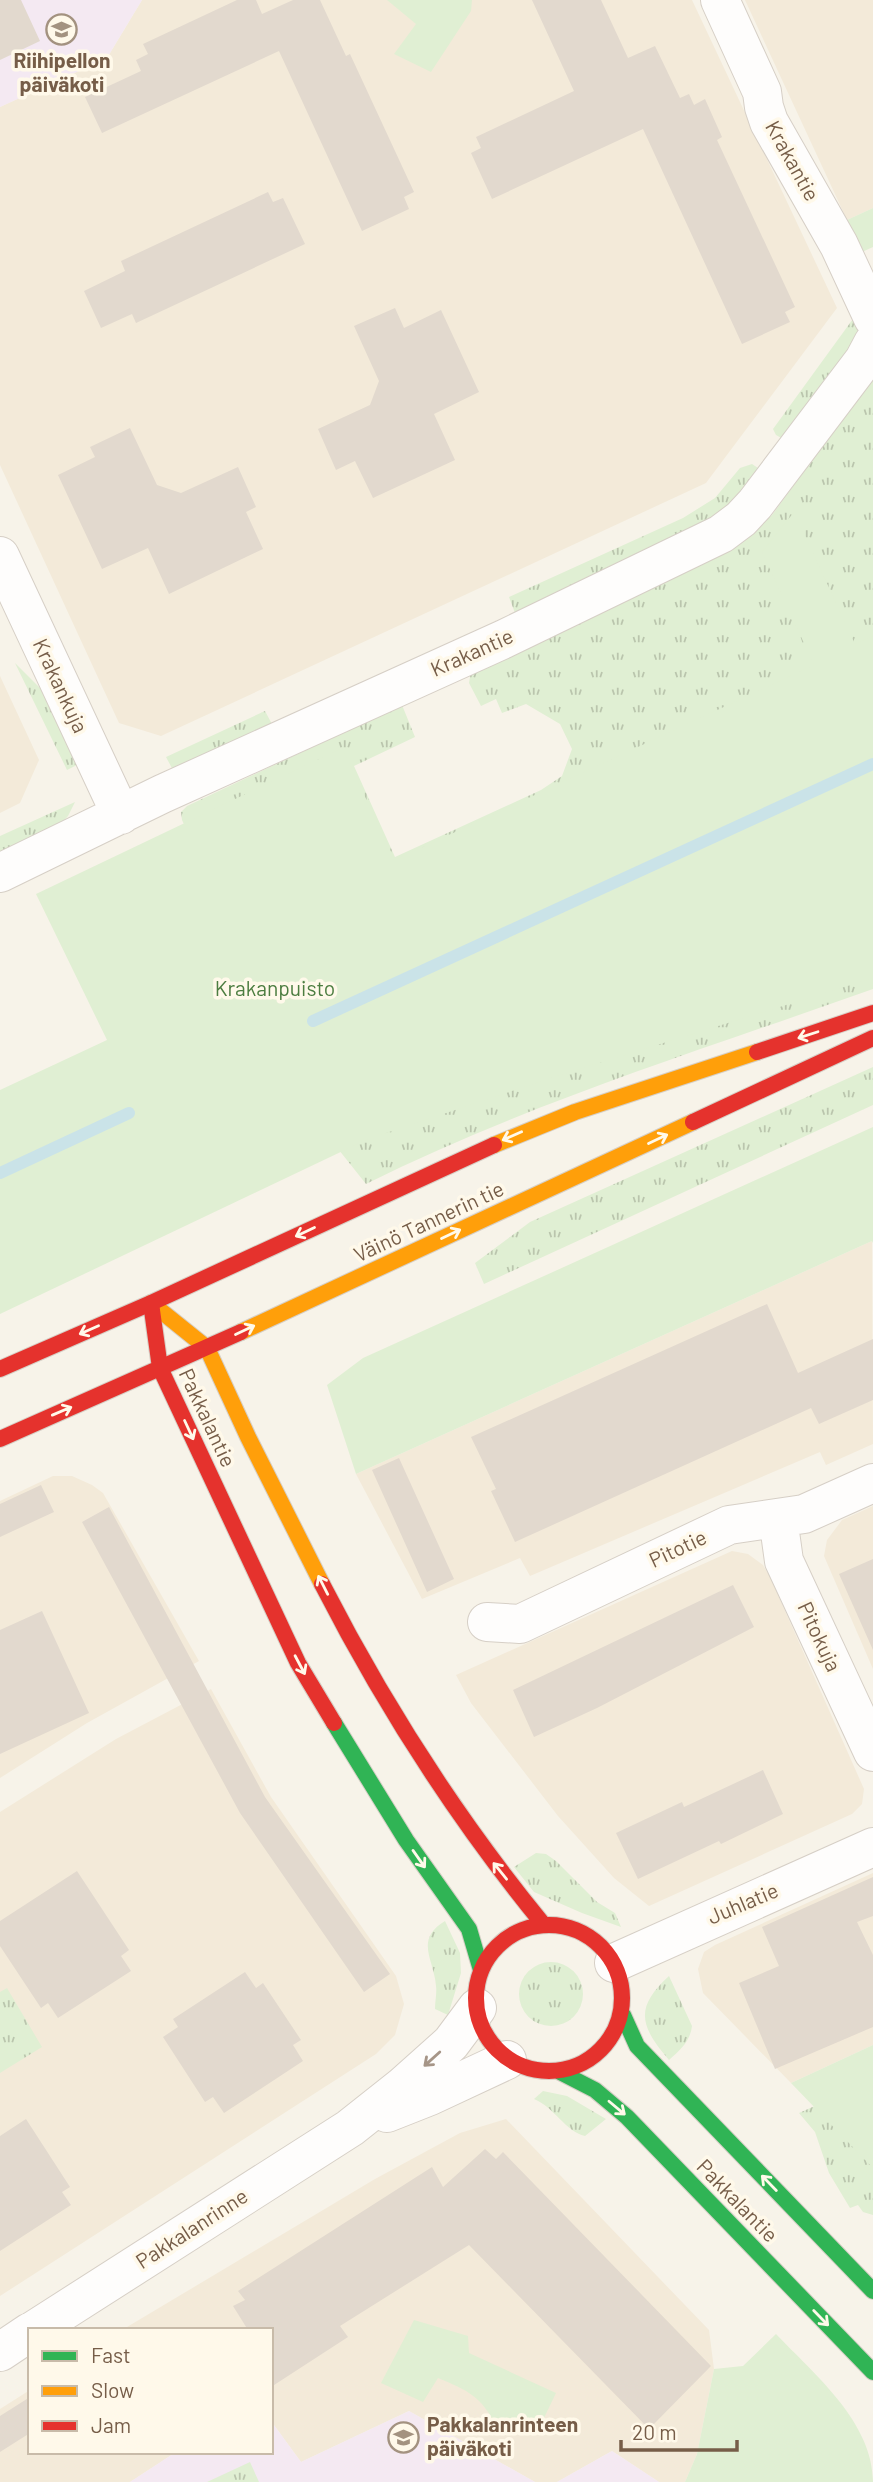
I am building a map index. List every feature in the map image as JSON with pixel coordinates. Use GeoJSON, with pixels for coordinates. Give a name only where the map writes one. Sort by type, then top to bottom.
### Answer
{"type":"FeatureCollection","features":[{"type":"Feature","properties":{"kind":"street","name":"Krakantie"},"geometry":{"type":"LineString","coordinates":[[720,0],[762,92],[769,122],[839,245],[873,318]]}},
{"type":"Feature","properties":{"kind":"street","name":"Krakantie"},"geometry":{"type":"LineString","coordinates":[[0,873],[504,639],[721,534],[755,504],[864,360],[873,343]]}},
{"type":"Feature","properties":{"kind":"street","name":"Krakankuja"},"geometry":{"type":"LineString","coordinates":[[0,556],[121,815]]}},
{"type":"Feature","properties":{"kind":"street","name":"Väinö Tannerin tie"},"geometry":{"type":"LineString","coordinates":[[0,1369],[151,1303],[517,1134],[575,1112],[873,1013]]}},
{"type":"Feature","properties":{"kind":"street","name":"Väinö Tannerin tie"},"geometry":{"type":"LineString","coordinates":[[0,1439],[207,1348],[873,1038]]}},
{"type":"Feature","properties":{"kind":"street","name":"Pakkalantie"},"geometry":{"type":"LineString","coordinates":[[151,1303],[207,1348],[255,1450],[372,1677],[396,1718],[494,1864],[543,1924]]}},
{"type":"Feature","properties":{"kind":"street","name":"Pakkalantie"},"geometry":{"type":"LineString","coordinates":[[151,1303],[160,1368],[298,1663],[372,1787],[469,1929],[481,1970]]}},
{"type":"Feature","properties":{"kind":"street","name":"Pitotie"},"geometry":{"type":"LineString","coordinates":[[487,1622],[520,1624],[729,1525],[804,1514],[873,1483]]}},
{"type":"Feature","properties":{"kind":"street","name":"Pitokuja"},"geometry":{"type":"LineString","coordinates":[[778,1518],[784,1561],[873,1752]]}},
{"type":"Feature","properties":{"kind":"street","name":"Juhlatie"},"geometry":{"type":"LineString","coordinates":[[614,1963],[873,1847]]}},
{"type":"Feature","properties":{"kind":"street"},"geometry":{"type":"LineString","coordinates":[[543,1924],[570,1928],[589,1936],[614,1963],[622,1983],[623,2015],[608,2040],[586,2060],[560,2071],[526,2069],[507,2060],[489,2041],[477,2008],[481,1970],[496,1950],[519,1932],[543,1924]]}},
{"type":"Feature","properties":{"kind":"street","name":"Pakkalanrinne"},"geometry":{"type":"LineString","coordinates":[[37,2328],[350,2128],[452,2043],[477,2008]]}},
{"type":"Feature","properties":{"kind":"street","name":"Pakkalantie"},"geometry":{"type":"LineString","coordinates":[[623,2015],[638,2046],[873,2291]]}},
{"type":"Feature","properties":{"kind":"street","name":"Pakkalanrinne"},"geometry":{"type":"LineString","coordinates":[[350,2128],[430,2096],[507,2060]]}},
{"type":"Feature","properties":{"kind":"street","name":"Pakkalantie"},"geometry":{"type":"LineString","coordinates":[[560,2071],[594,2090],[627,2117],[873,2372]]}},
{"type":"Feature","properties":{"kind":"street","name":"Pakkalanrinne"},"geometry":{"type":"LineString","coordinates":[[0,2352],[28,2334]]}},
{"type":"Feature","properties":{"kind":"shaded area","name":"Riihipellon päiväkoti"},"geometry":{"type":"Polygon","coordinates":[[[0,0],[142,0],[107,58],[0,107],[0,0]]]}},
{"type":"Feature","properties":{"kind":"shaded area"},"geometry":{"type":"Polygon","coordinates":[[[142,0],[692,0],[837,308],[706,483],[161,736],[119,723],[0,465],[0,107],[107,58],[142,0]]]}},
{"type":"Feature","properties":{"kind":"shaded area"},"geometry":{"type":"Polygon","coordinates":[[[745,0],[873,0],[873,208],[847,220],[745,0]]]}},
{"type":"Feature","properties":{"kind":"shaded area"},"geometry":{"type":"Polygon","coordinates":[[[0,676],[39,760],[20,803],[0,813],[0,676]]]}},
{"type":"Feature","properties":{"kind":"shaded area"},"geometry":{"type":"Polygon","coordinates":[[[872,1241],[873,1444],[826,1465],[820,1452],[530,1576],[520,1558],[422,1599],[356,1474],[872,1241]]]}},
{"type":"Feature","properties":{"kind":"shaded area"},"geometry":{"type":"Polygon","coordinates":[[[53,1476],[72,1476],[103,1493],[199,1661],[87,1723],[0,1778],[0,1501],[53,1476]]]}},
{"type":"Feature","properties":{"kind":"shaded area"},"geometry":{"type":"Polygon","coordinates":[[[873,1506],[873,1669],[824,1556],[827,1540],[842,1520],[873,1506]]]}},
{"type":"Feature","properties":{"kind":"shaded area"},"geometry":{"type":"Polygon","coordinates":[[[732,1551],[748,1554],[763,1565],[770,1577],[864,1789],[862,1804],[852,1814],[649,1906],[614,1878],[558,1816],[471,1703],[456,1675],[732,1551]]]}},
{"type":"Feature","properties":{"kind":"shaded area"},"geometry":{"type":"Polygon","coordinates":[[[211,1689],[271,1797],[396,1976],[404,2004],[395,2035],[376,2054],[0,2296],[0,1812],[116,1739],[211,1689]]]}},
{"type":"Feature","properties":{"kind":"shaded area"},"geometry":{"type":"Polygon","coordinates":[[[873,1873],[873,2045],[791,2083],[703,1993],[698,1969],[704,1952],[873,1873]]]}},
{"type":"Feature","properties":{"kind":"shaded area"},"geometry":{"type":"Polygon","coordinates":[[[506,2119],[709,2330],[714,2369],[697,2454],[685,2482],[659,2482],[612,2451],[557,2482],[535,2482],[409,2411],[301,2462],[273,2424],[273,2328],[125,2328],[375,2179],[460,2133],[506,2119]]]}},
{"type":"Feature","properties":{"kind":"shaded area"},"geometry":{"type":"Polygon","coordinates":[[[28,2391],[28,2454],[173,2454],[130,2482],[0,2482],[0,2409],[28,2391]]]}},
{"type":"Feature","properties":{"kind":"shaded area","name":"Pakkalanrinteen päiväkoti"},"geometry":{"type":"Polygon","coordinates":[[[409,2411],[535,2482],[130,2482],[173,2454],[273,2454],[273,2424],[301,2462],[409,2411]]]}},
{"type":"Feature","properties":{"kind":"shaded area","name":"Pakkalanrinteen päiväkoti"},"geometry":{"type":"Polygon","coordinates":[[[612,2451],[659,2482],[557,2482],[612,2451]]]}},
{"type":"Feature","properties":{"kind":"green space"},"geometry":{"type":"Polygon","coordinates":[[[387,0],[472,0],[471,11],[431,72],[394,54],[416,24],[387,0]]]}},
{"type":"Feature","properties":{"kind":"green space"},"geometry":{"type":"Polygon","coordinates":[[[873,208],[873,247],[862,252],[847,220],[873,208]]]}},
{"type":"Feature","properties":{"kind":"green space"},"geometry":{"type":"Polygon","coordinates":[[[858,312],[860,339],[785,440],[776,435],[773,429],[858,312]]]}},
{"type":"Feature","properties":{"kind":"green space","name":"Krakanpuisto"},"geometry":{"type":"Polygon","coordinates":[[[873,377],[873,989],[553,1103],[490,1128],[366,1184],[323,1130],[182,820],[181,812],[187,806],[402,705],[415,737],[354,766],[395,857],[541,790],[562,776],[572,749],[560,724],[526,704],[502,713],[496,699],[481,706],[469,683],[471,671],[722,554],[772,515],[873,377]]]}},
{"type":"Feature","properties":{"kind":"green space"},"geometry":{"type":"Polygon","coordinates":[[[752,464],[761,470],[717,518],[515,613],[509,597],[683,518],[715,498],[740,468],[752,464]]]}},
{"type":"Feature","properties":{"kind":"green space","name":"Krakanpuisto"},"geometry":{"type":"Polygon","coordinates":[[[794,512],[855,644],[873,636],[873,978],[557,1076],[368,1139],[0,1314],[0,1090],[107,1040],[36,894],[342,748],[395,860],[814,665],[762,552],[794,512]]]}},
{"type":"Feature","properties":{"kind":"green space"},"geometry":{"type":"Polygon","coordinates":[[[15,663],[45,693],[79,764],[67,770],[15,663]]]}},
{"type":"Feature","properties":{"kind":"green space"},"geometry":{"type":"Polygon","coordinates":[[[265,711],[273,726],[174,772],[166,757],[265,711]]]}},
{"type":"Feature","properties":{"kind":"green space"},"geometry":{"type":"Polygon","coordinates":[[[75,802],[59,826],[0,853],[0,836],[75,802]]]}},
{"type":"Feature","properties":{"kind":"green space"},"geometry":{"type":"Polygon","coordinates":[[[873,1067],[873,1105],[484,1284],[475,1263],[530,1222],[873,1067]]]}},
{"type":"Feature","properties":{"kind":"green space"},"geometry":{"type":"Polygon","coordinates":[[[873,1127],[873,1243],[872,1241],[356,1474],[327,1385],[363,1358],[873,1127]]]}},
{"type":"Feature","properties":{"kind":"green space"},"geometry":{"type":"Polygon","coordinates":[[[536,1853],[546,1854],[556,1861],[597,1902],[615,1913],[621,1927],[534,1892],[514,1867],[536,1853]]]}},
{"type":"Feature","properties":{"kind":"green space"},"geometry":{"type":"Polygon","coordinates":[[[445,1921],[460,1953],[461,1973],[448,2015],[435,2009],[435,1976],[428,1951],[430,1935],[445,1921]]]}},
{"type":"Feature","properties":{"kind":"green space"},"geometry":{"type":"Polygon","coordinates":[[[545,1962],[557,1962],[574,1971],[581,1982],[581,2006],[574,2017],[557,2026],[545,2026],[533,2021],[524,2012],[519,2000],[519,1988],[524,1976],[533,1967],[545,1962]]]}},
{"type":"Feature","properties":{"kind":"green space"},"geometry":{"type":"Polygon","coordinates":[[[669,1976],[692,2026],[687,2041],[669,2060],[652,2037],[645,2017],[650,1998],[669,1976]]]}},
{"type":"Feature","properties":{"kind":"green space"},"geometry":{"type":"Polygon","coordinates":[[[7,1988],[42,2047],[0,2073],[0,1992],[7,1988]]]}},
{"type":"Feature","properties":{"kind":"green space"},"geometry":{"type":"Polygon","coordinates":[[[873,2045],[873,2168],[791,2083],[873,2045]]]}},
{"type":"Feature","properties":{"kind":"green space"},"geometry":{"type":"Polygon","coordinates":[[[873,2080],[873,2215],[863,2212],[858,2205],[850,2208],[829,2173],[815,2132],[799,2113],[873,2080]]]}},
{"type":"Feature","properties":{"kind":"green space"},"geometry":{"type":"Polygon","coordinates":[[[543,2091],[567,2096],[606,2119],[585,2136],[578,2134],[534,2099],[543,2091]]]}},
{"type":"Feature","properties":{"kind":"green space"},"geometry":{"type":"Polygon","coordinates":[[[414,2320],[468,2336],[469,2353],[556,2393],[543,2420],[506,2431],[496,2427],[480,2401],[457,2386],[438,2378],[423,2402],[381,2383],[414,2320]]]}},
{"type":"Feature","properties":{"kind":"green space"},"geometry":{"type":"Polygon","coordinates":[[[776,2334],[839,2400],[852,2419],[870,2460],[873,2482],[685,2482],[697,2454],[714,2369],[743,2366],[776,2334]]]}},
{"type":"Feature","properties":{"kind":"green space"},"geometry":{"type":"Polygon","coordinates":[[[250,2462],[259,2482],[207,2482],[250,2462]]]}},
{"type":"Feature","properties":{"kind":"building"},"geometry":{"type":"Polygon","coordinates":[[[0,0],[21,0],[40,41],[0,60],[0,0]]]}},
{"type":"Feature","properties":{"kind":"building"},"geometry":{"type":"Polygon","coordinates":[[[237,0],[256,0],[262,14],[293,0],[320,0],[346,56],[350,54],[414,192],[404,197],[409,209],[362,231],[279,51],[102,133],[85,97],[141,71],[136,60],[148,54],[143,44],[237,0]]]}},
{"type":"Feature","properties":{"kind":"building"},"geometry":{"type":"Polygon","coordinates":[[[532,0],[601,0],[628,58],[655,46],[680,98],[689,94],[694,105],[705,99],[722,137],[717,140],[795,307],[785,312],[790,322],[742,344],[643,129],[492,199],[471,153],[481,148],[476,137],[574,91],[532,0]]]}},
{"type":"Feature","properties":{"kind":"building"},"geometry":{"type":"Polygon","coordinates":[[[268,192],[273,202],[283,198],[305,244],[136,323],[132,314],[101,328],[84,291],[125,271],[121,261],[268,192]]]}},
{"type":"Feature","properties":{"kind":"building"},"geometry":{"type":"Polygon","coordinates":[[[395,308],[404,328],[441,310],[479,392],[434,414],[455,460],[373,498],[355,461],[336,470],[318,429],[370,405],[379,381],[354,326],[395,308]]]}},
{"type":"Feature","properties":{"kind":"building"},"geometry":{"type":"Polygon","coordinates":[[[130,428],[157,485],[181,493],[238,467],[256,507],[246,512],[263,549],[169,594],[148,548],[102,569],[58,475],[95,457],[90,447],[130,428]]]}},
{"type":"Feature","properties":{"kind":"building"},"geometry":{"type":"Polygon","coordinates":[[[767,1304],[798,1373],[873,1339],[873,1400],[819,1424],[811,1408],[515,1542],[491,1491],[496,1489],[471,1437],[767,1304]]]}},
{"type":"Feature","properties":{"kind":"building"},"geometry":{"type":"Polygon","coordinates":[[[399,1458],[454,1579],[427,1592],[372,1470],[399,1458]]]}},
{"type":"Feature","properties":{"kind":"building"},"geometry":{"type":"Polygon","coordinates":[[[41,1485],[54,1512],[0,1537],[0,1504],[41,1485]]]}},
{"type":"Feature","properties":{"kind":"building"},"geometry":{"type":"Polygon","coordinates":[[[109,1507],[265,1797],[390,1974],[364,1992],[240,1813],[82,1522],[109,1507]]]}},
{"type":"Feature","properties":{"kind":"building"},"geometry":{"type":"Polygon","coordinates":[[[873,1559],[873,1650],[839,1574],[873,1559]]]}},
{"type":"Feature","properties":{"kind":"building"},"geometry":{"type":"Polygon","coordinates":[[[733,1585],[754,1627],[597,1708],[534,1737],[513,1690],[733,1585]]]}},
{"type":"Feature","properties":{"kind":"building"},"geometry":{"type":"Polygon","coordinates":[[[42,1611],[89,1713],[0,1754],[0,1630],[42,1611]]]}},
{"type":"Feature","properties":{"kind":"building"},"geometry":{"type":"Polygon","coordinates":[[[763,1770],[783,1814],[638,1879],[616,1833],[682,1802],[684,1807],[763,1770]]]}},
{"type":"Feature","properties":{"kind":"building"},"geometry":{"type":"Polygon","coordinates":[[[77,1871],[129,1950],[121,1956],[131,1971],[58,2018],[48,2003],[41,2008],[0,1946],[0,1921],[77,1871]]]}},
{"type":"Feature","properties":{"kind":"building"},"geometry":{"type":"Polygon","coordinates":[[[873,1877],[873,1916],[857,1922],[873,1955],[873,2027],[775,2069],[739,1983],[779,1966],[762,1927],[873,1877]]]}},
{"type":"Feature","properties":{"kind":"building"},"geometry":{"type":"Polygon","coordinates":[[[245,1972],[256,1988],[263,1983],[301,2040],[293,2045],[303,2061],[224,2113],[213,2097],[205,2102],[163,2037],[178,2027],[173,2019],[245,1972]]]}},
{"type":"Feature","properties":{"kind":"building"},"geometry":{"type":"Polygon","coordinates":[[[26,2119],[70,2187],[62,2192],[71,2205],[0,2251],[0,2136],[26,2119]]]}},
{"type":"Feature","properties":{"kind":"building"},"geometry":{"type":"Polygon","coordinates":[[[485,2149],[496,2159],[503,2152],[711,2366],[649,2429],[469,2245],[340,2326],[348,2337],[273,2386],[273,2328],[247,2328],[233,2306],[245,2300],[238,2291],[432,2167],[443,2187],[485,2149]]]}},
{"type":"Feature","properties":{"kind":"building"},"geometry":{"type":"Polygon","coordinates":[[[28,2398],[28,2434],[0,2452],[0,2416],[28,2398]]]}},
{"type":"Feature","properties":{"kind":"waterway"},"geometry":{"type":"LineString","coordinates":[[313,1021],[873,764]]}},
{"type":"Feature","properties":{"kind":"waterway"},"geometry":{"type":"LineString","coordinates":[[0,1173],[129,1113]]}},
{"type":"Feature","properties":{"kind":"traffic: fast"},"geometry":{"type":"LineString","coordinates":[[334,1723],[406,1840],[469,1929],[481,1970]]}},
{"type":"Feature","properties":{"kind":"traffic: fast"},"geometry":{"type":"LineString","coordinates":[[623,2015],[637,2046],[873,2291]]}},
{"type":"Feature","properties":{"kind":"traffic: fast"},"geometry":{"type":"LineString","coordinates":[[560,2072],[595,2090],[627,2117],[873,2372]]}},
{"type":"Feature","properties":{"kind":"traffic: slow"},"geometry":{"type":"LineString","coordinates":[[494,1145],[575,1112],[757,1052]]}},
{"type":"Feature","properties":{"kind":"traffic: slow"},"geometry":{"type":"LineString","coordinates":[[241,1332],[693,1122]]}},
{"type":"Feature","properties":{"kind":"traffic: slow"},"geometry":{"type":"LineString","coordinates":[[151,1303],[207,1348],[248,1437],[322,1584]]}},
{"type":"Feature","properties":{"kind":"traffic: jam"},"geometry":{"type":"LineString","coordinates":[[757,1052],[873,1013]]}},
{"type":"Feature","properties":{"kind":"traffic: jam"},"geometry":{"type":"LineString","coordinates":[[693,1122],[873,1038]]}},
{"type":"Feature","properties":{"kind":"traffic: jam"},"geometry":{"type":"LineString","coordinates":[[0,1369],[151,1303],[494,1145]]}},
{"type":"Feature","properties":{"kind":"traffic: jam"},"geometry":{"type":"LineString","coordinates":[[151,1303],[160,1368],[298,1663],[334,1723]]}},
{"type":"Feature","properties":{"kind":"traffic: jam"},"geometry":{"type":"LineString","coordinates":[[0,1439],[241,1332]]}},
{"type":"Feature","properties":{"kind":"traffic: jam"},"geometry":{"type":"LineString","coordinates":[[322,1584],[396,1717],[481,1844],[543,1924]]}},
{"type":"Feature","properties":{"kind":"traffic: jam"},"geometry":{"type":"LineString","coordinates":[[549,1925],[577,1931],[600,1947],[616,1970],[622,1998],[616,2026],[600,2049],[577,2065],[549,2071],[521,2065],[498,2049],[482,2026],[476,1998],[482,1970],[498,1947],[521,1931],[549,1925]]}},
{"type":"Feature","properties":{"kind":"place","name":"Riihipellon päiväkoti"},"geometry":{"type":"Point","coordinates":[62,29]}},
{"type":"Feature","properties":{"kind":"place","name":"Pakkalanrinteen päiväkoti"},"geometry":{"type":"Point","coordinates":[404,2437]}}]}
